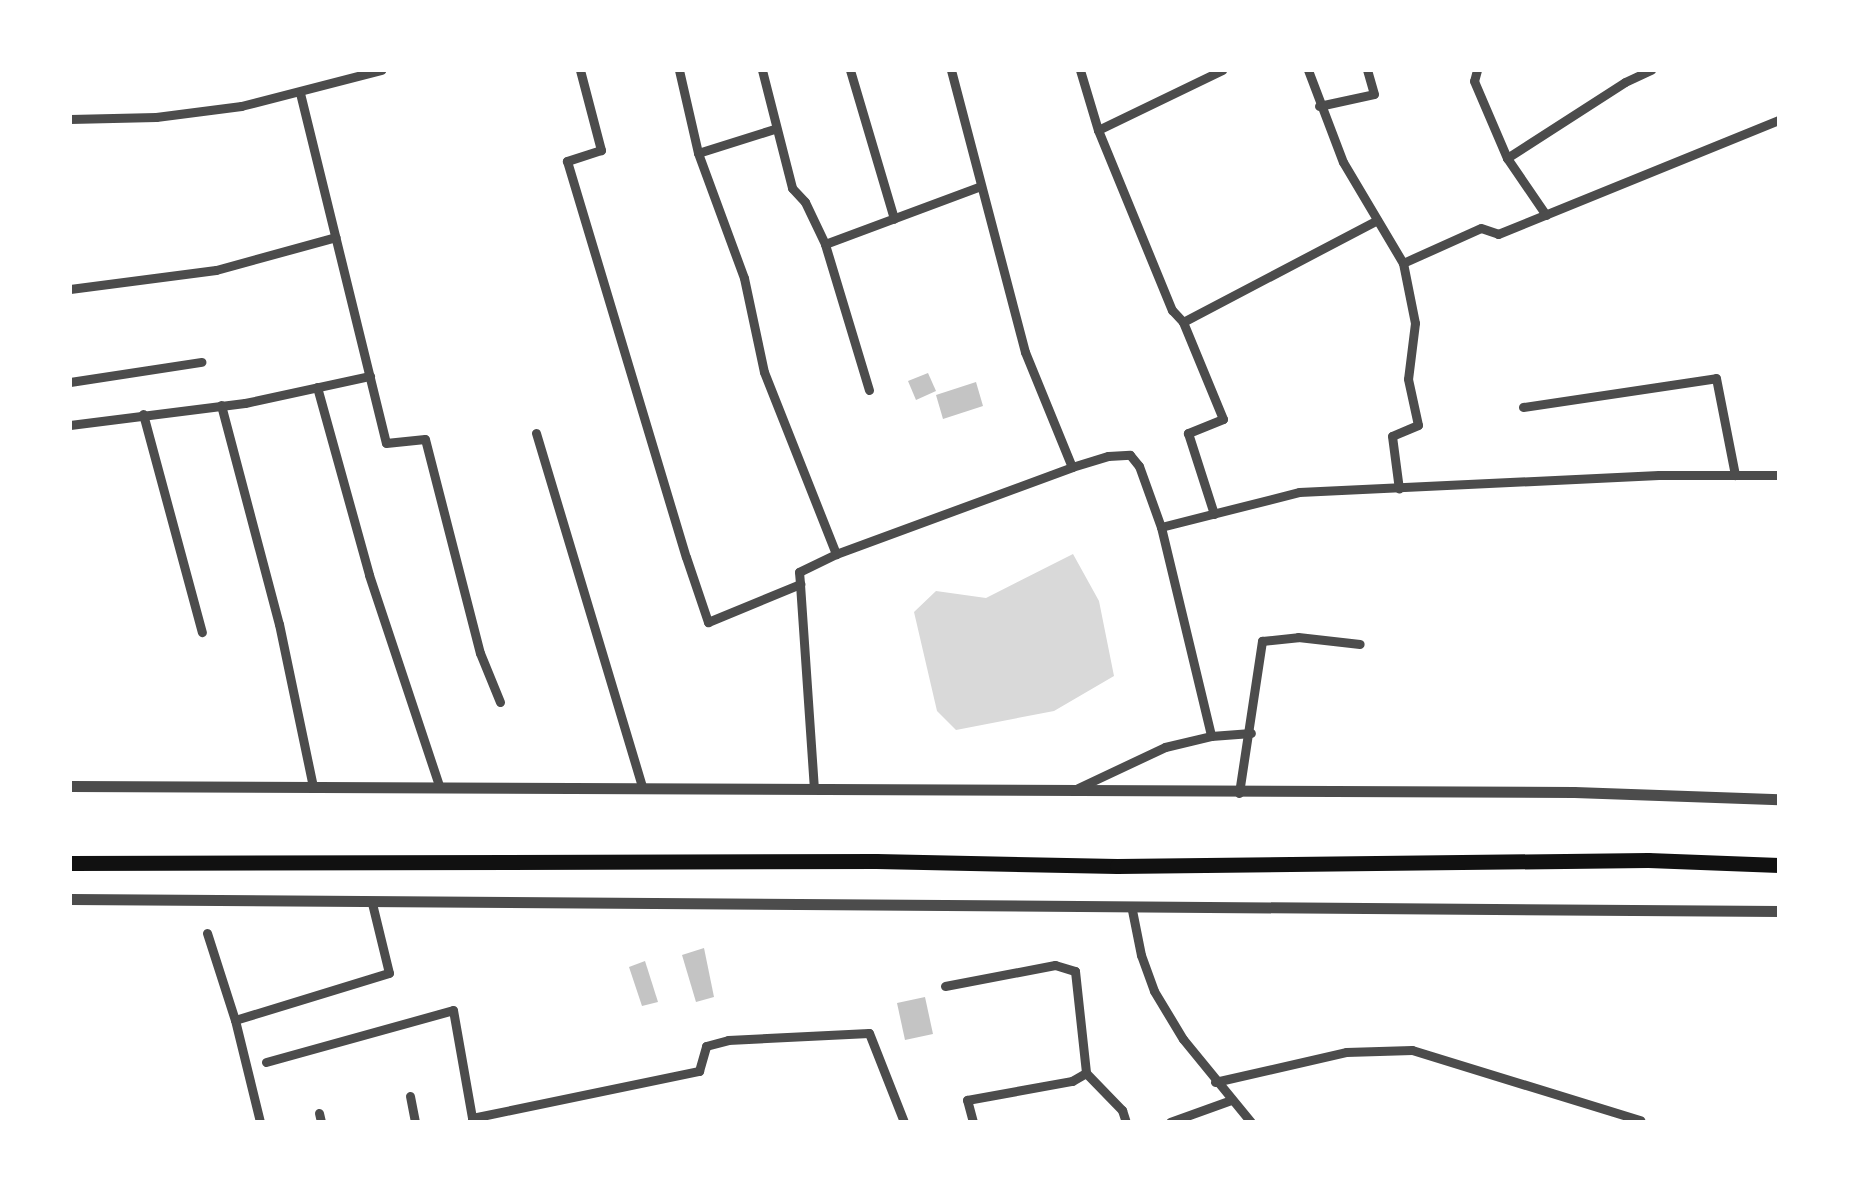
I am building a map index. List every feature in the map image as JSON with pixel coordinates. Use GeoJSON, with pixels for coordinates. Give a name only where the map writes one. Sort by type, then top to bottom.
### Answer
{"type":"FeatureCollection","features":[{"type":"Feature","properties":{"kind":"highway"},"geometry":{"type":"LineString","coordinates":[[70,863],[876,861],[1117,866],[1648,860],[1779,865]]}},
{"type":"Feature","properties":{"kind":"street"},"geometry":{"type":"LineString","coordinates":[[70,120],[156,117],[300,93],[381,70]]}},
{"type":"Feature","properties":{"kind":"street"},"geometry":{"type":"LineString","coordinates":[[580,70],[602,150],[566,161],[616,337],[708,622],[800,584]]}},
{"type":"Feature","properties":{"kind":"street"},"geometry":{"type":"LineString","coordinates":[[679,70],[698,153],[744,278],[764,372],[836,554]]}},
{"type":"Feature","properties":{"kind":"street"},"geometry":{"type":"LineString","coordinates":[[762,70],[792,188],[806,202],[825,244],[869,390]]}},
{"type":"Feature","properties":{"kind":"street"},"geometry":{"type":"LineString","coordinates":[[850,70],[894,218]]}},
{"type":"Feature","properties":{"kind":"street"},"geometry":{"type":"LineString","coordinates":[[950,70],[1025,352],[1072,467]]}},
{"type":"Feature","properties":{"kind":"street"},"geometry":{"type":"LineString","coordinates":[[1080,70],[1098,130],[1172,310],[1183,322],[1223,419],[1188,434],[1214,514]]}},
{"type":"Feature","properties":{"kind":"street"},"geometry":{"type":"LineString","coordinates":[[1098,130],[1222,70]]}},
{"type":"Feature","properties":{"kind":"street"},"geometry":{"type":"LineString","coordinates":[[1308,70],[1343,162],[1403,263],[1415,323],[1408,379],[1418,424],[1392,436],[1399,489]]}},
{"type":"Feature","properties":{"kind":"street"},"geometry":{"type":"LineString","coordinates":[[1319,106],[1374,94],[1367,70]]}},
{"type":"Feature","properties":{"kind":"street"},"geometry":{"type":"LineString","coordinates":[[1477,70],[1474,81],[1507,158],[1546,215]]}},
{"type":"Feature","properties":{"kind":"street"},"geometry":{"type":"LineString","coordinates":[[1507,158],[1625,82],[1651,70]]}},
{"type":"Feature","properties":{"kind":"street"},"geometry":{"type":"LineString","coordinates":[[300,93],[386,443],[425,439],[480,652],[500,702]]}},
{"type":"Feature","properties":{"kind":"street"},"geometry":{"type":"LineString","coordinates":[[1403,263],[1481,228],[1498,234],[1779,120]]}},
{"type":"Feature","properties":{"kind":"street"},"geometry":{"type":"LineString","coordinates":[[698,153],[774,128]]}},
{"type":"Feature","properties":{"kind":"street"},"geometry":{"type":"LineString","coordinates":[[825,244],[981,186]]}},
{"type":"Feature","properties":{"kind":"street"},"geometry":{"type":"LineString","coordinates":[[1183,322],[1377,220]]}},
{"type":"Feature","properties":{"kind":"street"},"geometry":{"type":"LineString","coordinates":[[70,289],[216,270],[336,237]]}},
{"type":"Feature","properties":{"kind":"street"},"geometry":{"type":"LineString","coordinates":[[70,382],[201,362]]}},
{"type":"Feature","properties":{"kind":"street"},"geometry":{"type":"LineString","coordinates":[[70,425],[222,405],[370,376]]}},
{"type":"Feature","properties":{"kind":"street"},"geometry":{"type":"LineString","coordinates":[[1522,407],[1716,378],[1735,475]]}},
{"type":"Feature","properties":{"kind":"street"},"geometry":{"type":"LineString","coordinates":[[317,387],[370,575],[439,785]]}},
{"type":"Feature","properties":{"kind":"street"},"geometry":{"type":"LineString","coordinates":[[222,405],[278,624],[313,787]]}},
{"type":"Feature","properties":{"kind":"street"},"geometry":{"type":"LineString","coordinates":[[143,414],[202,632]]}},
{"type":"Feature","properties":{"kind":"street"},"geometry":{"type":"LineString","coordinates":[[536,433],[642,786]]}},
{"type":"Feature","properties":{"kind":"street"},"geometry":{"type":"LineString","coordinates":[[814,787],[798,572],[836,554],[1108,456],[1130,456],[1139,466],[1160,527],[1211,736]]}},
{"type":"Feature","properties":{"kind":"street"},"geometry":{"type":"LineString","coordinates":[[1160,527],[1299,492],[1779,475]]}},
{"type":"Feature","properties":{"kind":"street"},"geometry":{"type":"LineString","coordinates":[[1238,793],[1262,641],[1298,637],[1360,644]]}},
{"type":"Feature","properties":{"kind":"street"},"geometry":{"type":"LineString","coordinates":[[1076,789],[1165,748],[1211,736],[1250,733]]}},
{"type":"Feature","properties":{"kind":"street"},"geometry":{"type":"LineString","coordinates":[[70,786],[1574,792],[1779,799]]}},
{"type":"Feature","properties":{"kind":"street"},"geometry":{"type":"LineString","coordinates":[[70,899],[1779,912]]}},
{"type":"Feature","properties":{"kind":"street"},"geometry":{"type":"LineString","coordinates":[[236,1020],[389,972],[372,902]]}},
{"type":"Feature","properties":{"kind":"street"},"geometry":{"type":"LineString","coordinates":[[1132,910],[1141,956],[1154,991],[1182,1039],[1251,1122]]}},
{"type":"Feature","properties":{"kind":"street"},"geometry":{"type":"LineString","coordinates":[[207,934],[236,1020],[260,1122]]}},
{"type":"Feature","properties":{"kind":"street"},"geometry":{"type":"LineString","coordinates":[[945,986],[1054,965],[1074,970],[1086,1073],[1122,1110],[1126,1122]]}},
{"type":"Feature","properties":{"kind":"street"},"geometry":{"type":"LineString","coordinates":[[266,1062],[454,1010],[472,1120],[699,1071],[706,1046],[728,1040],[869,1033],[904,1122]]}},
{"type":"Feature","properties":{"kind":"street"},"geometry":{"type":"LineString","coordinates":[[1216,1082],[1346,1052],[1412,1050],[1640,1120]]}},
{"type":"Feature","properties":{"kind":"street"},"geometry":{"type":"LineString","coordinates":[[973,1122],[968,1100],[1072,1081],[1086,1073]]}},
{"type":"Feature","properties":{"kind":"street"},"geometry":{"type":"LineString","coordinates":[[410,1096],[415,1122]]}},
{"type":"Feature","properties":{"kind":"street"},"geometry":{"type":"LineString","coordinates":[[1170,1122],[1230,1100]]}},
{"type":"Feature","properties":{"kind":"shaded area"},"geometry":{"type":"Polygon","coordinates":[[[1073,554],[1099,601],[1114,676],[1054,711],[956,730],[937,711],[914,612],[936,591],[986,598],[1073,554]]]}},
{"type":"Feature","properties":{"kind":"building"},"geometry":{"type":"Polygon","coordinates":[[[928,373],[936,391],[916,400],[908,381],[928,373]]]}},
{"type":"Feature","properties":{"kind":"building"},"geometry":{"type":"Polygon","coordinates":[[[976,382],[983,406],[943,419],[936,395],[976,382]]]}},
{"type":"Feature","properties":{"kind":"building"},"geometry":{"type":"Polygon","coordinates":[[[704,948],[714,997],[696,1002],[682,955],[704,948]]]}},
{"type":"Feature","properties":{"kind":"building"},"geometry":{"type":"Polygon","coordinates":[[[645,961],[658,1002],[642,1006],[629,967],[645,961]]]}},
{"type":"Feature","properties":{"kind":"building"},"geometry":{"type":"Polygon","coordinates":[[[925,997],[933,1034],[905,1040],[897,1003],[925,997]]]}}]}
